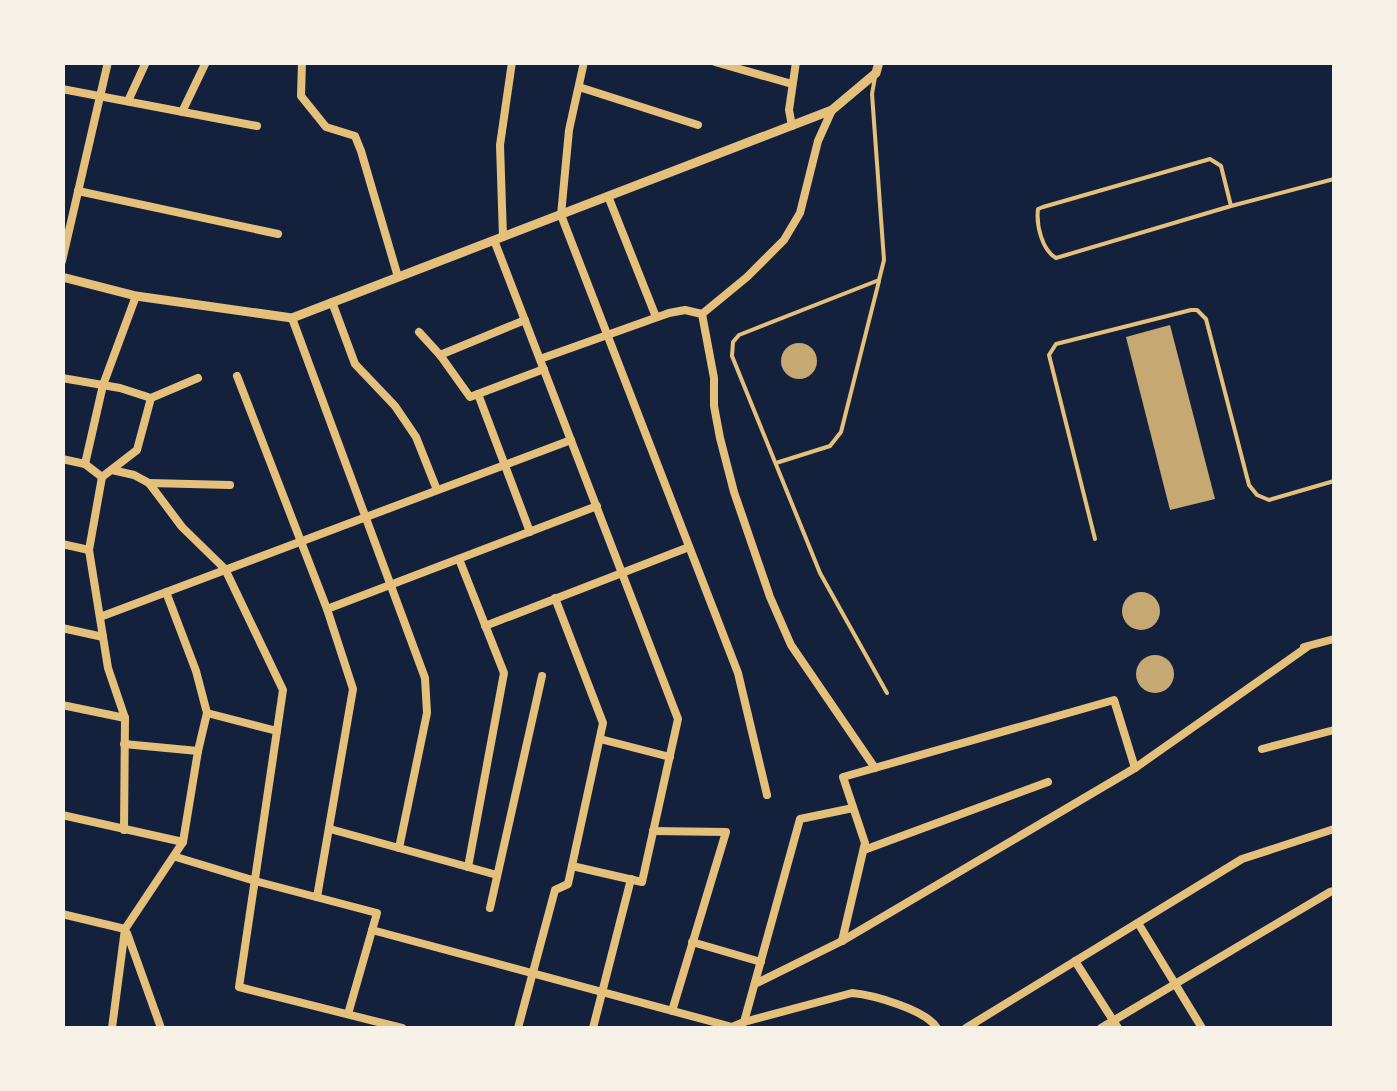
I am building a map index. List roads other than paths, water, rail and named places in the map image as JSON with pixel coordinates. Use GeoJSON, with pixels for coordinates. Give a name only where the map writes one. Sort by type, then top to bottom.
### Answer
{"type":"FeatureCollection","features":[{"type":"Feature","properties":{"kind":"street"},"geometry":{"type":"LineString","coordinates":[[62,261],[108,62]]}},
{"type":"Feature","properties":{"kind":"street"},"geometry":{"type":"LineString","coordinates":[[128,101],[146,62]]}},
{"type":"Feature","properties":{"kind":"street"},"geometry":{"type":"LineString","coordinates":[[182,112],[206,62]]}},
{"type":"Feature","properties":{"kind":"street"},"geometry":{"type":"LineString","coordinates":[[302,62],[301,96],[326,128],[354,136],[361,151],[398,277]]}},
{"type":"Feature","properties":{"kind":"street"},"geometry":{"type":"LineString","coordinates":[[512,62],[500,145],[498,238],[525,320],[678,718],[642,882],[572,866]]}},
{"type":"Feature","properties":{"kind":"street"},"geometry":{"type":"LineString","coordinates":[[584,62],[570,130],[561,214],[738,673],[767,795]]}},
{"type":"Feature","properties":{"kind":"street"},"geometry":{"type":"LineString","coordinates":[[715,62],[792,84]]}},
{"type":"Feature","properties":{"kind":"street"},"geometry":{"type":"LineString","coordinates":[[792,126],[789,110],[796,62]]}},
{"type":"Feature","properties":{"kind":"street"},"geometry":{"type":"LineString","coordinates":[[62,277],[136,296],[292,318],[832,110],[878,68]]}},
{"type":"Feature","properties":{"kind":"street"},"geometry":{"type":"LineString","coordinates":[[579,87],[698,125]]}},
{"type":"Feature","properties":{"kind":"street"},"geometry":{"type":"LineString","coordinates":[[62,88],[257,126]]}},
{"type":"Feature","properties":{"kind":"street"},"geometry":{"type":"LineString","coordinates":[[702,314],[747,278],[784,240],[800,213],[818,141],[832,110]]}},
{"type":"Feature","properties":{"kind":"street"},"geometry":{"type":"LineString","coordinates":[[78,191],[278,234]]}},
{"type":"Feature","properties":{"kind":"street"},"geometry":{"type":"LineString","coordinates":[[608,196],[656,318]]}},
{"type":"Feature","properties":{"kind":"street"},"geometry":{"type":"LineString","coordinates":[[62,202],[76,204]]}},
{"type":"Feature","properties":{"kind":"street"},"geometry":{"type":"LineString","coordinates":[[85,464],[103,385],[136,296]]}},
{"type":"Feature","properties":{"kind":"street"},"geometry":{"type":"LineString","coordinates":[[332,302],[355,364],[395,406],[416,438],[437,490]]}},
{"type":"Feature","properties":{"kind":"street"},"geometry":{"type":"LineString","coordinates":[[418,332],[470,397],[607,335],[686,310],[702,314]]}},
{"type":"Feature","properties":{"kind":"street"},"geometry":{"type":"LineString","coordinates":[[702,314],[720,438],[770,597],[791,644],[875,768]]}},
{"type":"Feature","properties":{"kind":"street"},"geometry":{"type":"LineString","coordinates":[[292,318],[425,678],[427,713],[399,848]]}},
{"type":"Feature","properties":{"kind":"street"},"geometry":{"type":"LineString","coordinates":[[440,355],[525,320]]}},
{"type":"Feature","properties":{"kind":"street"},"geometry":{"type":"LineString","coordinates":[[236,376],[353,689],[317,897]]}},
{"type":"Feature","properties":{"kind":"street"},"geometry":{"type":"LineString","coordinates":[[62,378],[151,398],[198,378]]}},
{"type":"Feature","properties":{"kind":"street"},"geometry":{"type":"LineString","coordinates":[[478,394],[530,532]]}},
{"type":"Feature","properties":{"kind":"street"},"geometry":{"type":"LineString","coordinates":[[134,475],[136,450],[151,398]]}},
{"type":"Feature","properties":{"kind":"street"},"geometry":{"type":"LineString","coordinates":[[100,618],[571,440]]}},
{"type":"Feature","properties":{"kind":"street"},"geometry":{"type":"LineString","coordinates":[[124,830],[124,718],[108,668],[89,550],[102,477],[136,450]]}},
{"type":"Feature","properties":{"kind":"street"},"geometry":{"type":"LineString","coordinates":[[62,459],[85,464],[102,477]]}},
{"type":"Feature","properties":{"kind":"street"},"geometry":{"type":"LineString","coordinates":[[112,470],[149,483],[182,527],[225,570],[282,690],[240,987],[402,1028]]}},
{"type":"Feature","properties":{"kind":"street"},"geometry":{"type":"LineString","coordinates":[[149,483],[230,485]]}},
{"type":"Feature","properties":{"kind":"street"},"geometry":{"type":"LineString","coordinates":[[326,609],[597,506]]}},
{"type":"Feature","properties":{"kind":"street"},"geometry":{"type":"LineString","coordinates":[[62,544],[89,550]]}},
{"type":"Feature","properties":{"kind":"street"},"geometry":{"type":"LineString","coordinates":[[485,626],[689,546]]}},
{"type":"Feature","properties":{"kind":"street"},"geometry":{"type":"LineString","coordinates":[[459,559],[504,674],[468,867]]}},
{"type":"Feature","properties":{"kind":"street"},"geometry":{"type":"LineString","coordinates":[[112,1028],[125,929],[183,842],[208,713],[166,592]]}},
{"type":"Feature","properties":{"kind":"street"},"geometry":{"type":"LineString","coordinates":[[518,1028],[555,890],[568,884],[603,724],[555,598]]}},
{"type":"Feature","properties":{"kind":"street"},"geometry":{"type":"LineString","coordinates":[[62,628],[103,637]]}},
{"type":"Feature","properties":{"kind":"street"},"geometry":{"type":"LineString","coordinates":[[755,984],[842,941],[1135,768],[1306,647],[1334,640]]}},
{"type":"Feature","properties":{"kind":"street"},"geometry":{"type":"LineString","coordinates":[[490,908],[542,676]]}},
{"type":"Feature","properties":{"kind":"street"},"geometry":{"type":"LineString","coordinates":[[842,941],[865,843],[843,777],[1114,700],[1135,768]]}},
{"type":"Feature","properties":{"kind":"street"},"geometry":{"type":"LineString","coordinates":[[62,705],[124,718]]}},
{"type":"Feature","properties":{"kind":"street"},"geometry":{"type":"LineString","coordinates":[[208,713],[276,730]]}},
{"type":"Feature","properties":{"kind":"street"},"geometry":{"type":"LineString","coordinates":[[1262,749],[1334,730]]}},
{"type":"Feature","properties":{"kind":"street"},"geometry":{"type":"LineString","coordinates":[[600,739],[670,758]]}},
{"type":"Feature","properties":{"kind":"street"},"geometry":{"type":"LineString","coordinates":[[124,744],[198,751]]}},
{"type":"Feature","properties":{"kind":"street"},"geometry":{"type":"LineString","coordinates":[[864,850],[1048,782]]}},
{"type":"Feature","properties":{"kind":"street"},"geometry":{"type":"LineString","coordinates":[[744,1022],[800,820],[854,808]]}},
{"type":"Feature","properties":{"kind":"street"},"geometry":{"type":"LineString","coordinates":[[62,815],[183,842]]}},
{"type":"Feature","properties":{"kind":"street"},"geometry":{"type":"LineString","coordinates":[[330,828],[497,875]]}},
{"type":"Feature","properties":{"kind":"street"},"geometry":{"type":"LineString","coordinates":[[966,1028],[1242,859],[1334,829]]}},
{"type":"Feature","properties":{"kind":"street"},"geometry":{"type":"LineString","coordinates":[[653,831],[726,832],[672,1011]]}},
{"type":"Feature","properties":{"kind":"street"},"geometry":{"type":"LineString","coordinates":[[176,856],[377,913],[348,1014]]}},
{"type":"Feature","properties":{"kind":"street"},"geometry":{"type":"LineString","coordinates":[[593,1028],[631,880]]}},
{"type":"Feature","properties":{"kind":"street"},"geometry":{"type":"LineString","coordinates":[[1100,1028],[1116,1025],[1175,984],[1334,891]]}},
{"type":"Feature","properties":{"kind":"street"},"geometry":{"type":"LineString","coordinates":[[62,914],[125,929]]}},
{"type":"Feature","properties":{"kind":"street"},"geometry":{"type":"LineString","coordinates":[[1138,923],[1202,1028]]}},
{"type":"Feature","properties":{"kind":"street"},"geometry":{"type":"LineString","coordinates":[[125,929],[161,1028]]}},
{"type":"Feature","properties":{"kind":"street"},"geometry":{"type":"LineString","coordinates":[[372,930],[732,1028],[852,993],[868,994],[914,1010],[932,1020],[937,1028]]}},
{"type":"Feature","properties":{"kind":"street"},"geometry":{"type":"LineString","coordinates":[[692,942],[761,962]]}},
{"type":"Feature","properties":{"kind":"street"},"geometry":{"type":"LineString","coordinates":[[1075,961],[1116,1025]]}},
{"type":"Feature","properties":{"kind":"lane"},"geometry":{"type":"LineString","coordinates":[[776,464],[830,446],[841,432],[884,260],[872,94],[878,68]]}},
{"type":"Feature","properties":{"kind":"lane"},"geometry":{"type":"LineString","coordinates":[[1231,206],[1221,166],[1210,158],[1043,207],[1036,216],[1046,250],[1056,258],[1334,179]]}},
{"type":"Feature","properties":{"kind":"lane"},"geometry":{"type":"LineString","coordinates":[[879,280],[739,335],[732,342],[732,356],[820,573],[887,693]]}},
{"type":"Feature","properties":{"kind":"lane"},"geometry":{"type":"LineString","coordinates":[[1095,539],[1049,355],[1056,344],[1191,310],[1197,310],[1206,319],[1249,485],[1257,495],[1269,500],[1334,482]]}}]}
